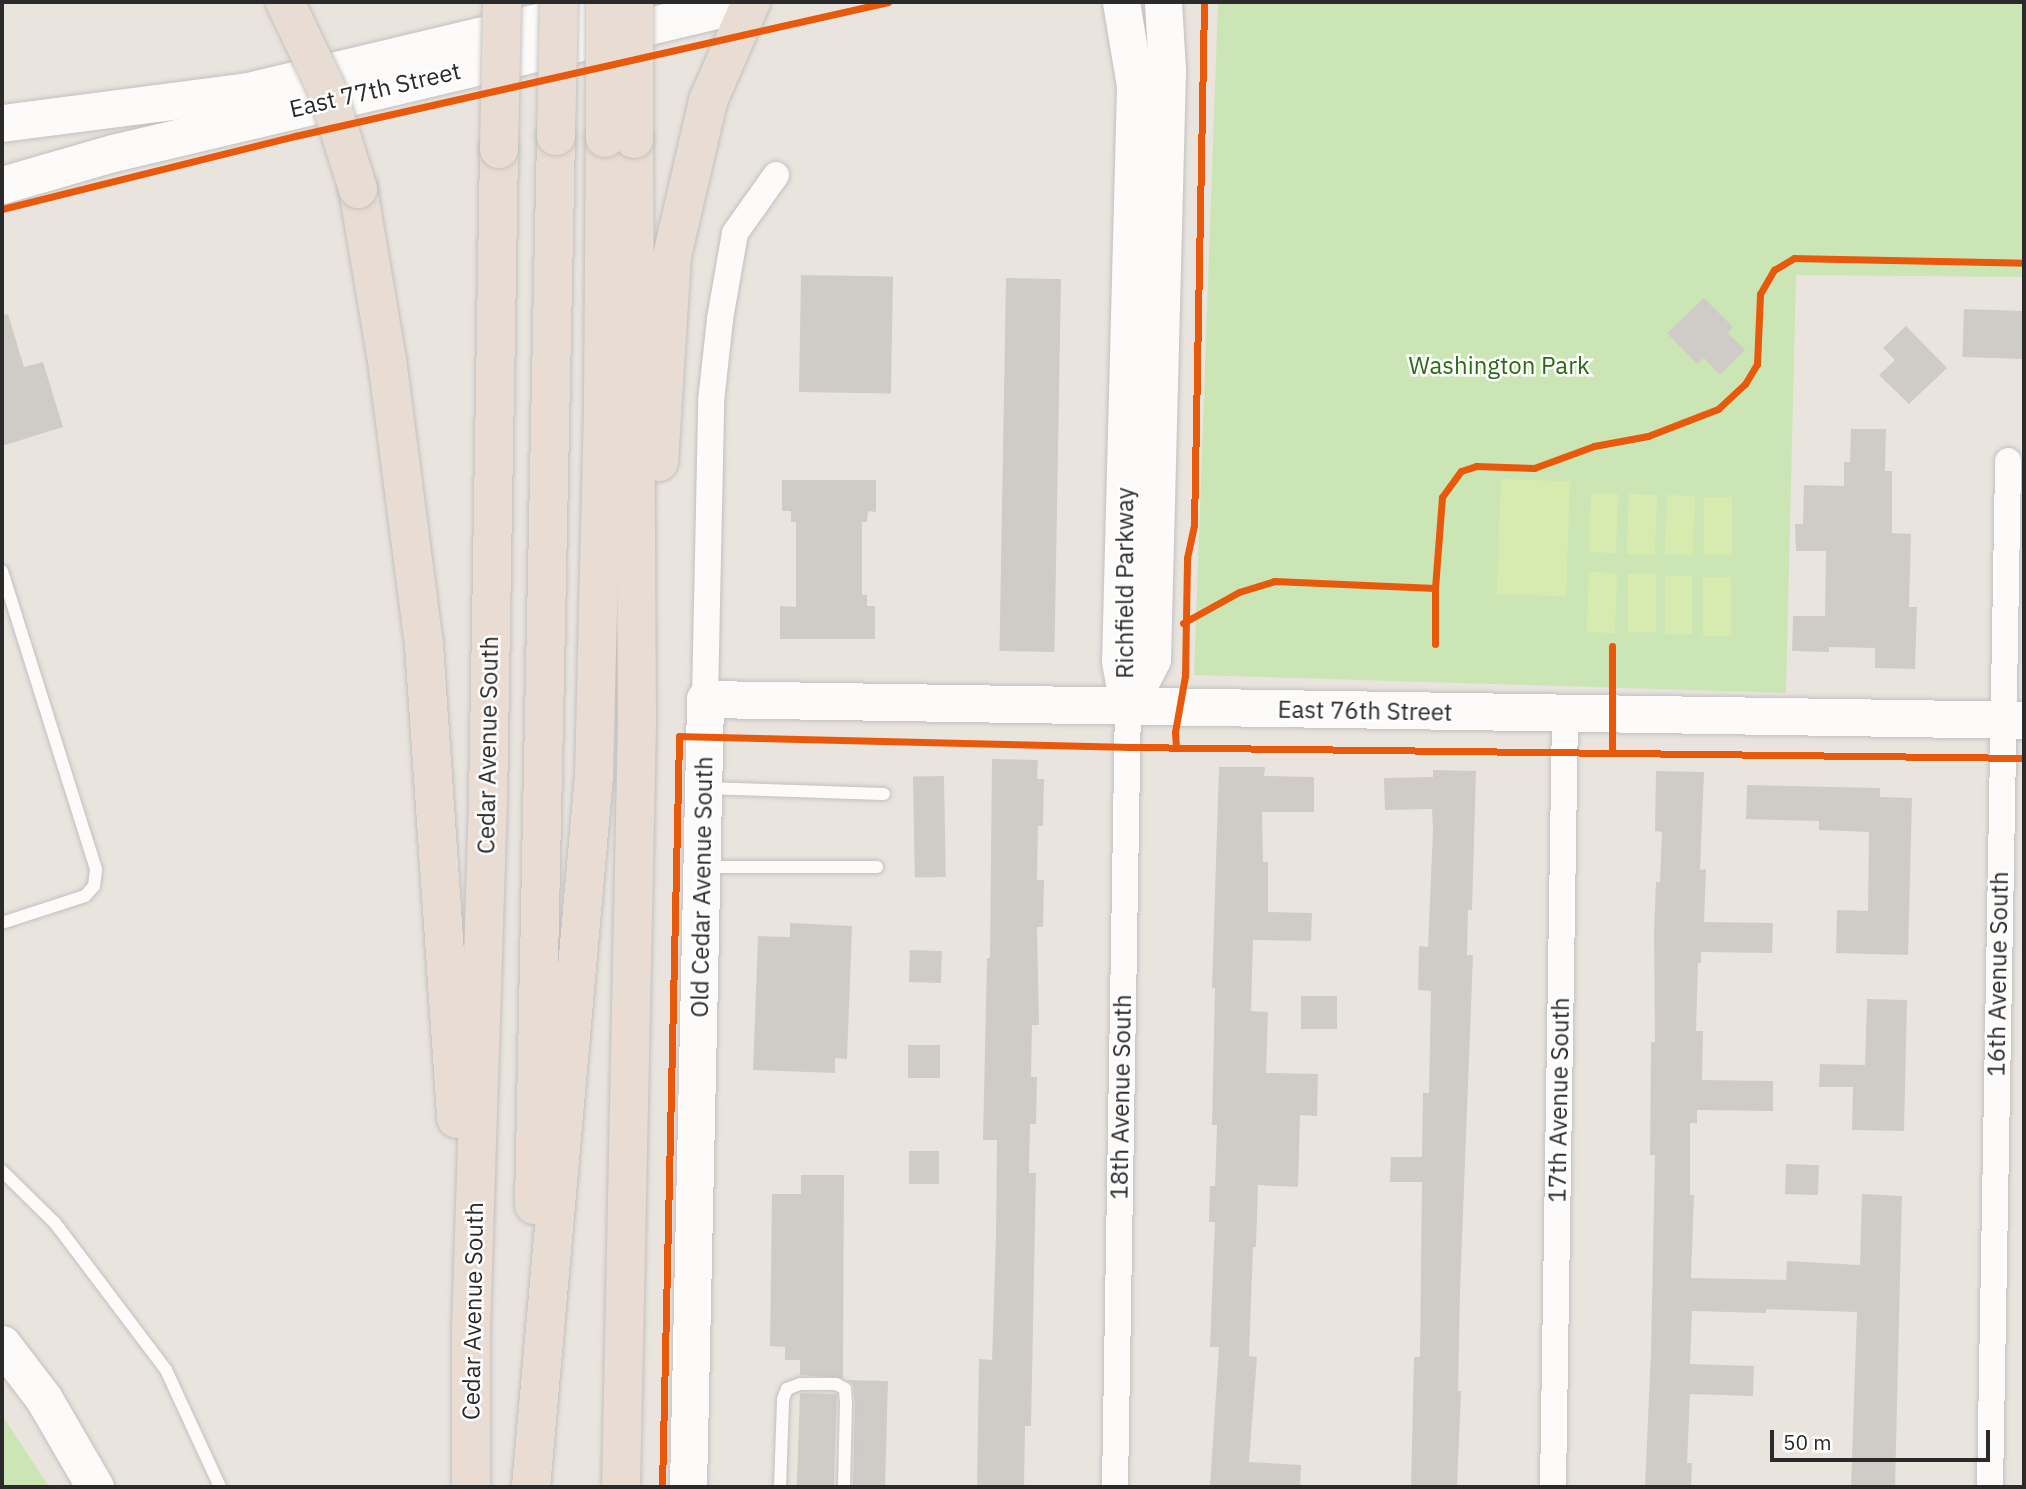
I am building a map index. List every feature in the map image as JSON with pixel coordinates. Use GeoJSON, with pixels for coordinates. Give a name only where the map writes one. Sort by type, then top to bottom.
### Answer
{"type":"FeatureCollection","features":[{"type":"Feature","properties":{"kind":"highway"},"geometry":{"type":"LineString","coordinates":[[285,2],[326,88],[358,190],[387,360],[425,645],[471,1330]]}},
{"type":"Feature","properties":{"kind":"highway","name":"Cedar Avenue South"},"geometry":{"type":"LineString","coordinates":[[471,1487],[471,1330],[488,801],[502,2]]}},
{"type":"Feature","properties":{"kind":"highway"},"geometry":{"type":"LineString","coordinates":[[529,1487],[559,2]]}},
{"type":"Feature","properties":{"kind":"highway"},"geometry":{"type":"LineString","coordinates":[[605,2],[619,138],[637,725],[621,1487]]}},
{"type":"Feature","properties":{"kind":"highway"},"geometry":{"type":"LineString","coordinates":[[529,1487],[594,776],[603,401],[619,138],[634,2]]}},
{"type":"Feature","properties":{"kind":"highway"},"geometry":{"type":"LineString","coordinates":[[637,725],[650,661],[672,256],[708,101],[751,2]]}},
{"type":"Feature","properties":{"kind":"street","name":"East 77th Street"},"geometry":{"type":"LineString","coordinates":[[2,124],[248,91],[623,2]]}},
{"type":"Feature","properties":{"kind":"street","name":"East 77th Street"},"geometry":{"type":"LineString","coordinates":[[2,185],[113,153],[751,2]]}},
{"type":"Feature","properties":{"kind":"street","name":"Richfield Parkway"},"geometry":{"type":"LineString","coordinates":[[1121,2],[1135,86],[1120,661],[1128,706]]}},
{"type":"Feature","properties":{"kind":"street","name":"Richfield Parkway"},"geometry":{"type":"LineString","coordinates":[[1128,706],[1146,676],[1152,659],[1167,70],[1163,2]]}},
{"type":"Feature","properties":{"kind":"street","name":"Old Cedar Avenue South"},"geometry":{"type":"LineString","coordinates":[[688,1487],[705,788],[710,401],[720,318],[735,233],[776,175]]}},
{"type":"Feature","properties":{"kind":"street","name":"16th Avenue South"},"geometry":{"type":"LineString","coordinates":[[1990,1487],[2013,720],[2008,461]]}},
{"type":"Feature","properties":{"kind":"street","name":"East 76th Street"},"geometry":{"type":"LineString","coordinates":[[705,699],[2013,720]]}},
{"type":"Feature","properties":{"kind":"street","name":"18th Avenue South"},"geometry":{"type":"LineString","coordinates":[[1115,1487],[1128,706]]}},
{"type":"Feature","properties":{"kind":"street","name":"17th Avenue South"},"geometry":{"type":"LineString","coordinates":[[1553,1487],[1565,713]]}},
{"type":"Feature","properties":{"kind":"street"},"geometry":{"type":"LineString","coordinates":[[2,1344],[44,1399],[95,1487]]}},
{"type":"Feature","properties":{"kind":"lane"},"geometry":{"type":"LineString","coordinates":[[2,571],[96,870],[94,886],[85,895],[2,923]]}},
{"type":"Feature","properties":{"kind":"lane"},"geometry":{"type":"LineString","coordinates":[[705,788],[884,794]]}},
{"type":"Feature","properties":{"kind":"lane"},"geometry":{"type":"LineString","coordinates":[[702,867],[877,867]]}},
{"type":"Feature","properties":{"kind":"lane"},"geometry":{"type":"LineString","coordinates":[[2,1171],[55,1223],[166,1370],[220,1487]]}},
{"type":"Feature","properties":{"kind":"lane"},"geometry":{"type":"LineString","coordinates":[[779,1487],[783,1399],[787,1389],[800,1384],[836,1384],[845,1389],[844,1487]]}},
{"type":"Feature","properties":{"kind":"green space","name":"Washington Park"},"geometry":{"type":"Polygon","coordinates":[[[1218,2],[2024,2],[2024,277],[1796,275],[1786,693],[1194,675],[1218,2]]]}},
{"type":"Feature","properties":{"kind":"green space"},"geometry":{"type":"Polygon","coordinates":[[[1501,479],[1570,481],[1566,596],[1497,594],[1501,479]]]}},
{"type":"Feature","properties":{"kind":"green space"},"geometry":{"type":"Polygon","coordinates":[[[1591,493],[1618,494],[1616,553],[1589,552],[1591,493]]]}},
{"type":"Feature","properties":{"kind":"green space"},"geometry":{"type":"Polygon","coordinates":[[[1629,494],[1657,495],[1655,555],[1627,554],[1629,494]]]}},
{"type":"Feature","properties":{"kind":"green space"},"geometry":{"type":"Polygon","coordinates":[[[1667,495],[1695,496],[1693,555],[1665,554],[1667,495]]]}},
{"type":"Feature","properties":{"kind":"green space"},"geometry":{"type":"Polygon","coordinates":[[[1704,497],[1732,497],[1732,555],[1704,555],[1704,497]]]}},
{"type":"Feature","properties":{"kind":"green space"},"geometry":{"type":"Polygon","coordinates":[[[1589,572],[1617,573],[1615,633],[1587,632],[1589,572]]]}},
{"type":"Feature","properties":{"kind":"green space"},"geometry":{"type":"Polygon","coordinates":[[[1628,574],[1656,574],[1656,632],[1628,632],[1628,574]]]}},
{"type":"Feature","properties":{"kind":"green space"},"geometry":{"type":"Polygon","coordinates":[[[1665,576],[1692,576],[1692,634],[1665,634],[1665,576]]]}},
{"type":"Feature","properties":{"kind":"green space"},"geometry":{"type":"Polygon","coordinates":[[[1703,577],[1731,577],[1731,636],[1703,636],[1703,577]]]}},
{"type":"Feature","properties":{"kind":"green space"},"geometry":{"type":"Polygon","coordinates":[[[2,1415],[49,1487],[2,1487],[2,1415]]]}},
{"type":"Feature","properties":{"kind":"building"},"geometry":{"type":"Polygon","coordinates":[[[801,275],[893,277],[891,394],[799,392],[801,275]]]}},
{"type":"Feature","properties":{"kind":"building"},"geometry":{"type":"Polygon","coordinates":[[[1006,278],[1061,279],[1054,652],[999,651],[1006,278]]]}},
{"type":"Feature","properties":{"kind":"building"},"geometry":{"type":"Polygon","coordinates":[[[1704,298],[1733,327],[1728,333],[1745,350],[1720,375],[1704,358],[1697,364],[1667,333],[1704,298]]]}},
{"type":"Feature","properties":{"kind":"building"},"geometry":{"type":"Polygon","coordinates":[[[1964,309],[2024,311],[2022,359],[1962,357],[1964,309]]]}},
{"type":"Feature","properties":{"kind":"building"},"geometry":{"type":"Polygon","coordinates":[[[8,314],[24,367],[43,362],[63,427],[2,446],[2,315],[8,314]]]}},
{"type":"Feature","properties":{"kind":"building"},"geometry":{"type":"Polygon","coordinates":[[[1906,326],[1947,368],[1909,404],[1879,375],[1895,360],[1883,348],[1906,326]]]}},
{"type":"Feature","properties":{"kind":"building"},"geometry":{"type":"Polygon","coordinates":[[[1851,429],[1886,429],[1885,471],[1892,471],[1892,533],[1911,534],[1909,607],[1917,607],[1915,669],[1875,668],[1875,648],[1829,647],[1829,652],[1792,651],[1793,616],[1825,616],[1826,551],[1796,551],[1795,524],[1803,524],[1804,485],[1844,486],[1844,462],[1850,462],[1851,429]]]}},
{"type":"Feature","properties":{"kind":"building"},"geometry":{"type":"Polygon","coordinates":[[[782,480],[876,480],[876,512],[868,511],[867,522],[862,522],[862,595],[867,595],[867,606],[875,606],[875,639],[780,639],[780,606],[796,607],[796,522],[791,522],[791,511],[782,511],[782,480]]]}},
{"type":"Feature","properties":{"kind":"building"},"geometry":{"type":"Polygon","coordinates":[[[992,759],[1038,760],[1037,779],[1044,779],[1043,826],[1038,826],[1037,880],[1044,880],[1043,927],[1037,927],[1039,1025],[1032,1025],[1031,1077],[1037,1077],[1036,1124],[1030,1124],[1029,1173],[1036,1173],[1031,1426],[1025,1426],[1024,1487],[977,1487],[979,1359],[992,1360],[996,1235],[997,1140],[983,1140],[987,958],[990,958],[992,759]]]}},
{"type":"Feature","properties":{"kind":"building"},"geometry":{"type":"Polygon","coordinates":[[[1219,767],[1265,767],[1264,776],[1314,777],[1314,812],[1262,812],[1263,862],[1268,862],[1268,912],[1312,913],[1311,941],[1253,940],[1251,1011],[1268,1012],[1266,1073],[1318,1074],[1317,1116],[1300,1115],[1298,1187],[1258,1185],[1256,1247],[1253,1247],[1249,1356],[1257,1357],[1249,1462],[1301,1465],[1300,1487],[1210,1487],[1219,1347],[1210,1347],[1215,1222],[1209,1222],[1210,1186],[1215,1186],[1217,1125],[1212,1125],[1215,988],[1212,988],[1219,767]]]}},
{"type":"Feature","properties":{"kind":"building"},"geometry":{"type":"Polygon","coordinates":[[[1433,770],[1476,771],[1472,910],[1468,910],[1467,955],[1473,955],[1460,1291],[1458,1391],[1461,1391],[1457,1487],[1411,1487],[1414,1357],[1420,1357],[1422,1182],[1390,1182],[1391,1157],[1422,1157],[1423,1093],[1429,1093],[1431,991],[1418,990],[1419,946],[1428,947],[1433,830],[1432,809],[1385,810],[1384,778],[1433,777],[1433,770]]]}},
{"type":"Feature","properties":{"kind":"building"},"geometry":{"type":"Polygon","coordinates":[[[1656,771],[1704,772],[1700,870],[1706,869],[1704,922],[1773,923],[1772,953],[1701,952],[1701,963],[1698,963],[1696,1031],[1703,1031],[1702,1080],[1773,1081],[1773,1111],[1697,1110],[1697,1123],[1690,1123],[1690,1195],[1694,1195],[1691,1278],[1786,1280],[1787,1261],[1860,1265],[1862,1194],[1902,1196],[1895,1487],[1851,1487],[1857,1312],[1766,1309],[1766,1313],[1692,1311],[1690,1364],[1754,1366],[1753,1396],[1690,1394],[1687,1463],[1692,1463],[1691,1487],[1645,1487],[1655,1155],[1650,1155],[1651,1042],[1655,1042],[1654,933],[1662,832],[1655,831],[1656,771]]]}},
{"type":"Feature","properties":{"kind":"building"},"geometry":{"type":"Polygon","coordinates":[[[944,776],[946,877],[915,878],[913,777],[944,776]]]}},
{"type":"Feature","properties":{"kind":"building"},"geometry":{"type":"Polygon","coordinates":[[[1747,785],[1880,788],[1880,797],[1912,798],[1908,955],[1836,953],[1837,910],[1868,911],[1869,832],[1819,830],[1819,821],[1746,819],[1747,785]]]}},
{"type":"Feature","properties":{"kind":"building"},"geometry":{"type":"Polygon","coordinates":[[[790,923],[852,926],[847,1059],[835,1058],[835,1073],[753,1070],[758,936],[790,937],[790,923]]]}},
{"type":"Feature","properties":{"kind":"building"},"geometry":{"type":"Polygon","coordinates":[[[910,950],[942,951],[941,983],[909,982],[910,950]]]}},
{"type":"Feature","properties":{"kind":"building"},"geometry":{"type":"Polygon","coordinates":[[[1301,996],[1337,996],[1337,1029],[1301,1029],[1301,996]]]}},
{"type":"Feature","properties":{"kind":"building"},"geometry":{"type":"Polygon","coordinates":[[[1867,999],[1907,1000],[1904,1131],[1852,1130],[1853,1087],[1819,1087],[1820,1064],[1865,1065],[1867,999]]]}},
{"type":"Feature","properties":{"kind":"building"},"geometry":{"type":"Polygon","coordinates":[[[908,1045],[940,1045],[940,1078],[908,1078],[908,1045]]]}},
{"type":"Feature","properties":{"kind":"building"},"geometry":{"type":"Polygon","coordinates":[[[909,1151],[939,1151],[939,1184],[909,1184],[909,1151]]]}},
{"type":"Feature","properties":{"kind":"building"},"geometry":{"type":"Polygon","coordinates":[[[1786,1164],[1819,1165],[1818,1195],[1785,1194],[1786,1164]]]}},
{"type":"Feature","properties":{"kind":"building"},"geometry":{"type":"Polygon","coordinates":[[[801,1175],[844,1175],[843,1378],[800,1375],[800,1360],[785,1360],[785,1347],[770,1346],[772,1194],[801,1194],[801,1175]]]}},
{"type":"Feature","properties":{"kind":"building"},"geometry":{"type":"Polygon","coordinates":[[[847,1380],[888,1381],[885,1487],[853,1487],[855,1402],[853,1385],[847,1380]]]}},
{"type":"Feature","properties":{"kind":"building"},"geometry":{"type":"Polygon","coordinates":[[[800,1393],[837,1394],[834,1487],[797,1487],[800,1393]]]}},
{"type":"Feature","properties":{"kind":"cycle path"},"geometry":{"type":"LineString","coordinates":[[2,209],[295,136],[888,2]]}},
{"type":"Feature","properties":{"kind":"cycle path"},"geometry":{"type":"LineString","coordinates":[[1176,747],[1175,732],[1185,676],[1187,558],[1194,525],[1204,2]]}},
{"type":"Feature","properties":{"kind":"cycle path"},"geometry":{"type":"LineString","coordinates":[[1435,644],[1435,588],[1442,497],[1461,471],[1476,466],[1534,468],[1594,446],[1648,436],[1718,409],[1745,384],[1757,364],[1760,294],[1774,270],[1794,258],[2024,263]]}},
{"type":"Feature","properties":{"kind":"cycle path"},"geometry":{"type":"LineString","coordinates":[[1183,623],[1239,592],[1274,581],[1435,588]]}},
{"type":"Feature","properties":{"kind":"cycle path"},"geometry":{"type":"LineString","coordinates":[[1612,646],[1612,751]]}},
{"type":"Feature","properties":{"kind":"cycle path"},"geometry":{"type":"LineString","coordinates":[[662,1487],[679,736],[1127,747],[2024,758]]}}]}
